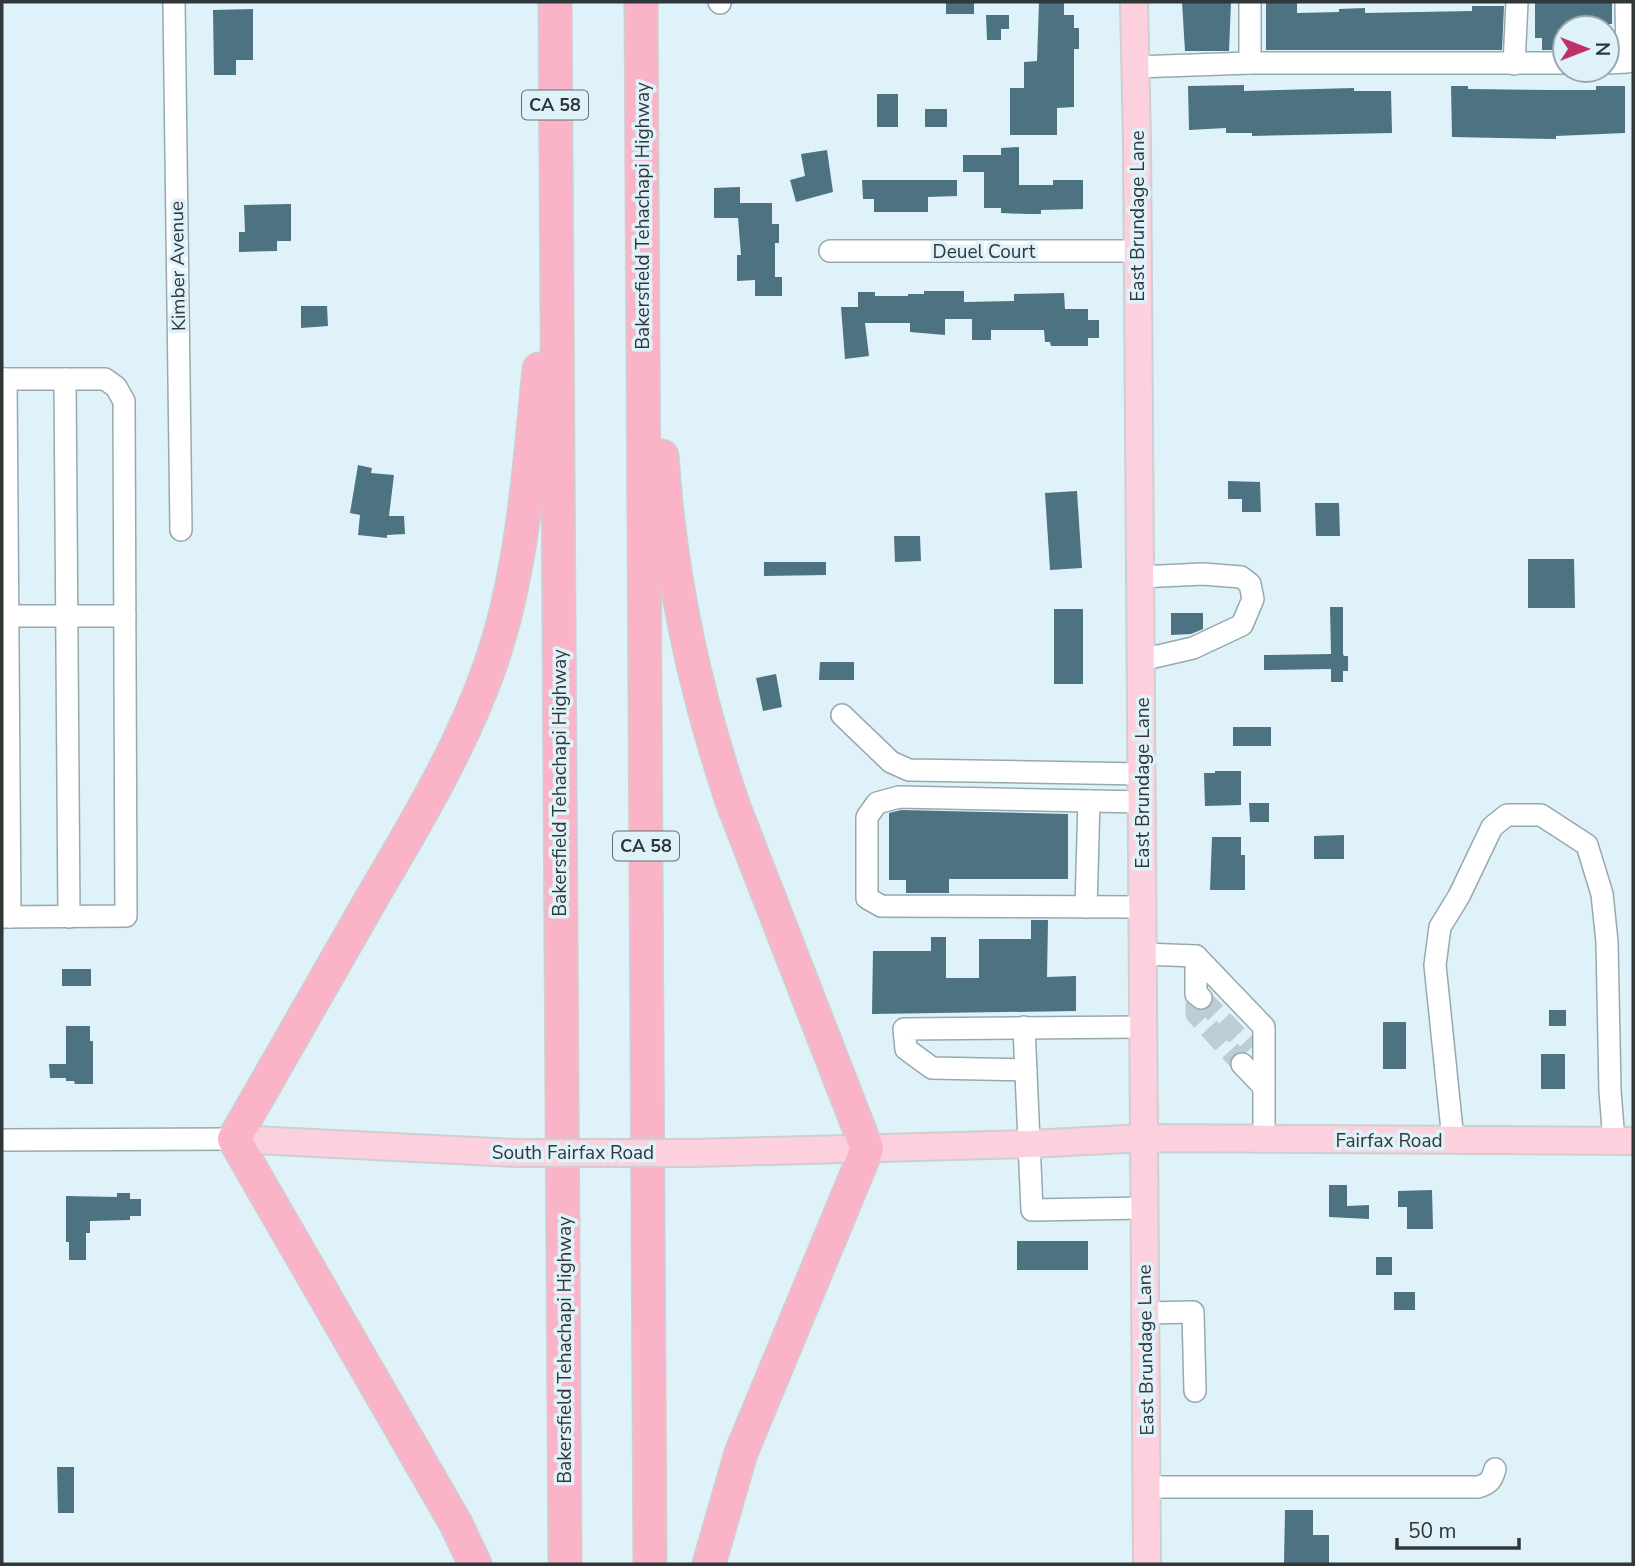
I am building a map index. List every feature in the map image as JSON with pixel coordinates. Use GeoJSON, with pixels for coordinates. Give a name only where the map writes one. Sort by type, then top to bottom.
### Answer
{"type":"FeatureCollection","features":[{"type":"Feature","properties":{"kind":"highway","name":"Bakersfield Tehachapi Highway"},"geometry":{"type":"LineString","coordinates":[[555,2],[565,1564]]}},
{"type":"Feature","properties":{"kind":"highway","name":"Bakersfield Tehachapi Highway"},"geometry":{"type":"LineString","coordinates":[[641,2],[650,1564]]}},
{"type":"Feature","properties":{"kind":"highway"},"geometry":{"type":"LineString","coordinates":[[641,127],[664,492],[674,575],[686,637],[700,698],[734,807],[867,1149],[741,1453],[709,1564]]}},
{"type":"Feature","properties":{"kind":"highway"},"geometry":{"type":"LineString","coordinates":[[475,1564],[456,1524],[234,1139],[450,761],[491,664],[505,614],[525,510],[555,208]]}},
{"type":"Feature","properties":{"kind":"main road","name":"East Brundage Lane"},"geometry":{"type":"LineString","coordinates":[[1134,2],[1147,1564]]}},
{"type":"Feature","properties":{"kind":"main road","name":"South Fairfax Road"},"geometry":{"type":"LineString","coordinates":[[234,1139],[513,1153],[693,1153],[1030,1144],[1144,1138]]}},
{"type":"Feature","properties":{"kind":"main road","name":"Fairfax Road"},"geometry":{"type":"LineString","coordinates":[[1144,1138],[1623,1141]]}},
{"type":"Feature","properties":{"kind":"street","name":"Kimber Avenue"},"geometry":{"type":"LineString","coordinates":[[174,2],[181,530]]}},
{"type":"Feature","properties":{"kind":"street"},"geometry":{"type":"LineString","coordinates":[[1250,2],[1250,63]]}},
{"type":"Feature","properties":{"kind":"street"},"geometry":{"type":"LineString","coordinates":[[1514,64],[1517,2]]}},
{"type":"Feature","properties":{"kind":"street"},"geometry":{"type":"LineString","coordinates":[[1621,62],[1627,62],[1626,2]]}},
{"type":"Feature","properties":{"kind":"street"},"geometry":{"type":"LineString","coordinates":[[1135,67],[1250,63],[1551,63]]}},
{"type":"Feature","properties":{"kind":"street","name":"Deuel Court"},"geometry":{"type":"LineString","coordinates":[[830,251],[1138,251]]}},
{"type":"Feature","properties":{"kind":"street"},"geometry":{"type":"LineString","coordinates":[[4,379],[105,379],[116,387],[124,401],[126,916],[6,917],[4,379]]}},
{"type":"Feature","properties":{"kind":"street"},"geometry":{"type":"LineString","coordinates":[[65,379],[69,917]]}},
{"type":"Feature","properties":{"kind":"street"},"geometry":{"type":"LineString","coordinates":[[1140,577],[1203,574],[1241,577],[1250,584],[1253,599],[1242,625],[1194,648],[1141,660]]}},
{"type":"Feature","properties":{"kind":"street"},"geometry":{"type":"LineString","coordinates":[[5,616],[125,616]]}},
{"type":"Feature","properties":{"kind":"street"},"geometry":{"type":"LineString","coordinates":[[842,715],[891,762],[909,770],[1142,774]]}},
{"type":"Feature","properties":{"kind":"street"},"geometry":{"type":"LineString","coordinates":[[1142,802],[899,797],[877,803],[867,817],[867,898],[881,906],[1143,907]]}},
{"type":"Feature","properties":{"kind":"street"},"geometry":{"type":"LineString","coordinates":[[1086,907],[1089,801]]}},
{"type":"Feature","properties":{"kind":"street"},"geometry":{"type":"LineString","coordinates":[[1452,1140],[1435,965],[1440,927],[1459,896],[1492,827],[1507,815],[1541,815],[1587,845],[1602,894],[1607,942],[1610,1091],[1623,1141]]}},
{"type":"Feature","properties":{"kind":"street"},"geometry":{"type":"LineString","coordinates":[[1143,954],[1196,956],[1264,1027],[1252,1059],[1264,1087],[1264,1139]]}},
{"type":"Feature","properties":{"kind":"street"},"geometry":{"type":"LineString","coordinates":[[1196,956],[1198,998]]}},
{"type":"Feature","properties":{"kind":"street"},"geometry":{"type":"LineString","coordinates":[[1024,1027],[1032,1210],[1144,1208]]}},
{"type":"Feature","properties":{"kind":"street"},"geometry":{"type":"LineString","coordinates":[[1026,1070],[932,1068],[906,1049],[904,1029],[1143,1027]]}},
{"type":"Feature","properties":{"kind":"street","name":"South Fairfax Road"},"geometry":{"type":"LineString","coordinates":[[2,1140],[234,1139]]}},
{"type":"Feature","properties":{"kind":"street"},"geometry":{"type":"LineString","coordinates":[[1145,1313],[1193,1312],[1195,1391]]}},
{"type":"Feature","properties":{"kind":"street"},"geometry":{"type":"LineString","coordinates":[[1147,1487],[1478,1487],[1486,1485],[1493,1478],[1495,1469]]}},
{"type":"Feature","properties":{"kind":"building"},"geometry":{"type":"Polygon","coordinates":[[[946,2],[974,2],[974,14],[946,14],[946,2]]]}},
{"type":"Feature","properties":{"kind":"building"},"geometry":{"type":"Polygon","coordinates":[[[1039,2],[1064,2],[1064,15],[1074,15],[1074,28],[1079,28],[1079,49],[1074,49],[1074,107],[1057,108],[1057,135],[1010,135],[1010,88],[1024,88],[1024,62],[1037,61],[1039,2]]]}},
{"type":"Feature","properties":{"kind":"building"},"geometry":{"type":"Polygon","coordinates":[[[1182,2],[1231,2],[1229,51],[1185,51],[1182,2]]]}},
{"type":"Feature","properties":{"kind":"building"},"geometry":{"type":"Polygon","coordinates":[[[1266,2],[1297,2],[1297,13],[1365,8],[1365,13],[1472,11],[1472,6],[1504,6],[1502,50],[1266,50],[1266,2]]]}},
{"type":"Feature","properties":{"kind":"building"},"geometry":{"type":"Polygon","coordinates":[[[1535,2],[1612,2],[1612,14],[1551,14],[1551,50],[1542,50],[1542,38],[1535,38],[1535,2]]]}},
{"type":"Feature","properties":{"kind":"building"},"geometry":{"type":"Polygon","coordinates":[[[253,9],[253,60],[236,60],[236,75],[214,75],[213,10],[253,9]]]}},
{"type":"Feature","properties":{"kind":"building"},"geometry":{"type":"Polygon","coordinates":[[[986,15],[1009,15],[1009,29],[1001,29],[1001,40],[987,40],[986,15]]]}},
{"type":"Feature","properties":{"kind":"building"},"geometry":{"type":"Polygon","coordinates":[[[1244,85],[1244,91],[1354,88],[1354,91],[1391,91],[1392,133],[1252,136],[1252,133],[1226,133],[1226,128],[1189,130],[1188,86],[1244,85]]]}},
{"type":"Feature","properties":{"kind":"building"},"geometry":{"type":"Polygon","coordinates":[[[1451,86],[1468,86],[1468,89],[1596,90],[1596,86],[1625,86],[1625,133],[1556,136],[1556,139],[1452,137],[1451,86]]]}},
{"type":"Feature","properties":{"kind":"building"},"geometry":{"type":"Polygon","coordinates":[[[877,94],[898,94],[898,127],[877,127],[877,94]]]}},
{"type":"Feature","properties":{"kind":"building"},"geometry":{"type":"Polygon","coordinates":[[[925,109],[947,109],[947,127],[925,127],[925,109]]]}},
{"type":"Feature","properties":{"kind":"building"},"geometry":{"type":"Polygon","coordinates":[[[1019,147],[1019,185],[1053,185],[1053,180],[1083,180],[1083,209],[1041,210],[1041,214],[1028,214],[1001,213],[1001,208],[984,208],[984,172],[963,172],[963,155],[1001,155],[1001,148],[1019,147]]]}},
{"type":"Feature","properties":{"kind":"building"},"geometry":{"type":"Polygon","coordinates":[[[827,150],[833,192],[796,202],[790,180],[805,176],[801,154],[827,150]]]}},
{"type":"Feature","properties":{"kind":"building"},"geometry":{"type":"Polygon","coordinates":[[[862,180],[957,180],[957,196],[928,197],[928,212],[874,212],[874,199],[863,199],[862,180]]]}},
{"type":"Feature","properties":{"kind":"building"},"geometry":{"type":"Polygon","coordinates":[[[740,187],[740,203],[772,203],[772,224],[779,224],[779,243],[775,243],[775,277],[782,277],[782,296],[755,296],[755,280],[737,281],[737,255],[741,255],[738,218],[714,218],[714,188],[740,187]]]}},
{"type":"Feature","properties":{"kind":"building"},"geometry":{"type":"Polygon","coordinates":[[[291,204],[291,241],[277,241],[277,251],[239,252],[239,232],[245,232],[244,205],[291,204]]]}},
{"type":"Feature","properties":{"kind":"building"},"geometry":{"type":"Polygon","coordinates":[[[924,291],[964,291],[964,302],[1014,301],[1014,294],[1064,293],[1065,309],[1088,309],[1088,320],[1099,320],[1099,338],[1088,338],[1088,346],[1051,346],[1050,342],[1045,342],[1044,330],[991,330],[991,340],[972,340],[972,319],[945,319],[945,335],[910,332],[910,323],[865,323],[869,356],[845,359],[841,307],[858,307],[858,292],[875,292],[875,296],[908,296],[924,294],[924,291]]]}},
{"type":"Feature","properties":{"kind":"building"},"geometry":{"type":"Polygon","coordinates":[[[301,306],[327,306],[328,326],[301,328],[301,306]]]}},
{"type":"Feature","properties":{"kind":"building"},"geometry":{"type":"Polygon","coordinates":[[[358,465],[372,468],[371,473],[394,475],[389,516],[404,516],[405,534],[387,535],[387,538],[358,535],[360,515],[350,513],[358,465]]]}},
{"type":"Feature","properties":{"kind":"building"},"geometry":{"type":"Polygon","coordinates":[[[1228,481],[1260,482],[1261,512],[1242,512],[1242,499],[1228,499],[1228,481]]]}},
{"type":"Feature","properties":{"kind":"building"},"geometry":{"type":"Polygon","coordinates":[[[1077,491],[1082,568],[1050,570],[1045,493],[1077,491]]]}},
{"type":"Feature","properties":{"kind":"building"},"geometry":{"type":"Polygon","coordinates":[[[1315,503],[1339,503],[1340,536],[1316,536],[1315,503]]]}},
{"type":"Feature","properties":{"kind":"building"},"geometry":{"type":"Polygon","coordinates":[[[894,536],[920,536],[921,561],[895,562],[894,536]]]}},
{"type":"Feature","properties":{"kind":"building"},"geometry":{"type":"Polygon","coordinates":[[[1528,559],[1574,559],[1575,608],[1528,608],[1528,559]]]}},
{"type":"Feature","properties":{"kind":"building"},"geometry":{"type":"Polygon","coordinates":[[[764,562],[826,562],[826,575],[764,576],[764,562]]]}},
{"type":"Feature","properties":{"kind":"building"},"geometry":{"type":"Polygon","coordinates":[[[1330,607],[1343,607],[1343,654],[1348,656],[1348,671],[1343,671],[1343,682],[1331,682],[1331,669],[1264,670],[1264,655],[1331,654],[1330,607]]]}},
{"type":"Feature","properties":{"kind":"building"},"geometry":{"type":"Polygon","coordinates":[[[1054,609],[1083,609],[1083,684],[1054,684],[1054,609]]]}},
{"type":"Feature","properties":{"kind":"building"},"geometry":{"type":"Polygon","coordinates":[[[1171,613],[1203,613],[1203,629],[1191,634],[1171,635],[1171,613]]]}},
{"type":"Feature","properties":{"kind":"building"},"geometry":{"type":"Polygon","coordinates":[[[820,662],[854,662],[854,680],[819,680],[820,662]]]}},
{"type":"Feature","properties":{"kind":"building"},"geometry":{"type":"Polygon","coordinates":[[[776,674],[782,707],[763,711],[756,678],[776,674]]]}},
{"type":"Feature","properties":{"kind":"building"},"geometry":{"type":"Polygon","coordinates":[[[1233,727],[1271,727],[1271,746],[1233,746],[1233,727]]]}},
{"type":"Feature","properties":{"kind":"building"},"geometry":{"type":"Polygon","coordinates":[[[1241,771],[1241,805],[1205,806],[1204,773],[1241,771]]]}},
{"type":"Feature","properties":{"kind":"building"},"geometry":{"type":"Polygon","coordinates":[[[1249,803],[1269,803],[1269,822],[1250,822],[1249,803]]]}},
{"type":"Feature","properties":{"kind":"building"},"geometry":{"type":"Polygon","coordinates":[[[901,810],[1068,814],[1068,879],[949,879],[949,893],[906,893],[906,880],[889,880],[889,813],[901,810]]]}},
{"type":"Feature","properties":{"kind":"building"},"geometry":{"type":"Polygon","coordinates":[[[1344,835],[1344,859],[1314,859],[1314,836],[1344,835]]]}},
{"type":"Feature","properties":{"kind":"building"},"geometry":{"type":"Polygon","coordinates":[[[1212,837],[1241,837],[1241,855],[1245,855],[1245,890],[1210,890],[1212,837]]]}},
{"type":"Feature","properties":{"kind":"building"},"geometry":{"type":"Polygon","coordinates":[[[1031,920],[1048,920],[1047,977],[1076,976],[1076,1011],[872,1014],[873,951],[931,951],[931,937],[946,937],[946,978],[979,978],[979,939],[1031,939],[1031,920]]]}},
{"type":"Feature","properties":{"kind":"building"},"geometry":{"type":"Polygon","coordinates":[[[62,969],[91,969],[91,986],[62,986],[62,969]]]}},
{"type":"Feature","properties":{"kind":"building"},"geometry":{"type":"Polygon","coordinates":[[[1549,1010],[1566,1010],[1566,1026],[1549,1026],[1549,1010]]]}},
{"type":"Feature","properties":{"kind":"building"},"geometry":{"type":"Polygon","coordinates":[[[1383,1022],[1406,1022],[1406,1069],[1383,1069],[1383,1022]]]}},
{"type":"Feature","properties":{"kind":"building"},"geometry":{"type":"Polygon","coordinates":[[[66,1026],[90,1026],[90,1041],[93,1041],[93,1084],[75,1084],[74,1081],[66,1081],[66,1078],[50,1078],[49,1064],[66,1064],[66,1026]]]}},
{"type":"Feature","properties":{"kind":"building"},"geometry":{"type":"Polygon","coordinates":[[[1541,1054],[1565,1054],[1565,1089],[1541,1089],[1541,1054]]]}},
{"type":"Feature","properties":{"kind":"building"},"geometry":{"type":"Polygon","coordinates":[[[1329,1185],[1347,1185],[1347,1206],[1369,1205],[1369,1219],[1329,1217],[1329,1185]]]}},
{"type":"Feature","properties":{"kind":"building"},"geometry":{"type":"Polygon","coordinates":[[[1432,1190],[1433,1229],[1407,1229],[1407,1207],[1398,1207],[1398,1191],[1432,1190]]]}},
{"type":"Feature","properties":{"kind":"building"},"geometry":{"type":"Polygon","coordinates":[[[117,1193],[130,1193],[130,1199],[141,1199],[141,1216],[130,1216],[130,1220],[90,1221],[90,1233],[86,1233],[86,1260],[69,1260],[69,1242],[66,1242],[66,1196],[117,1197],[117,1193]]]}},
{"type":"Feature","properties":{"kind":"building"},"geometry":{"type":"Polygon","coordinates":[[[1017,1241],[1088,1241],[1088,1270],[1017,1270],[1017,1241]]]}},
{"type":"Feature","properties":{"kind":"building"},"geometry":{"type":"Polygon","coordinates":[[[1376,1257],[1392,1257],[1392,1275],[1376,1275],[1376,1257]]]}},
{"type":"Feature","properties":{"kind":"building"},"geometry":{"type":"Polygon","coordinates":[[[1394,1292],[1415,1292],[1415,1310],[1394,1310],[1394,1292]]]}},
{"type":"Feature","properties":{"kind":"building"},"geometry":{"type":"Polygon","coordinates":[[[57,1467],[74,1467],[74,1513],[58,1513],[57,1467]]]}},
{"type":"Feature","properties":{"kind":"building"},"geometry":{"type":"Polygon","coordinates":[[[1285,1510],[1313,1510],[1313,1535],[1329,1535],[1329,1564],[1284,1564],[1285,1510]]]}},
{"type":"Feature","properties":{"kind":"tunnel"},"geometry":{"type":"LineString","coordinates":[[1201,998],[1250,1049]]}},
{"type":"Feature","properties":{"kind":"tunnel"},"geometry":{"type":"LineString","coordinates":[[1196,1002],[1196,1014],[1242,1064]]}}]}
